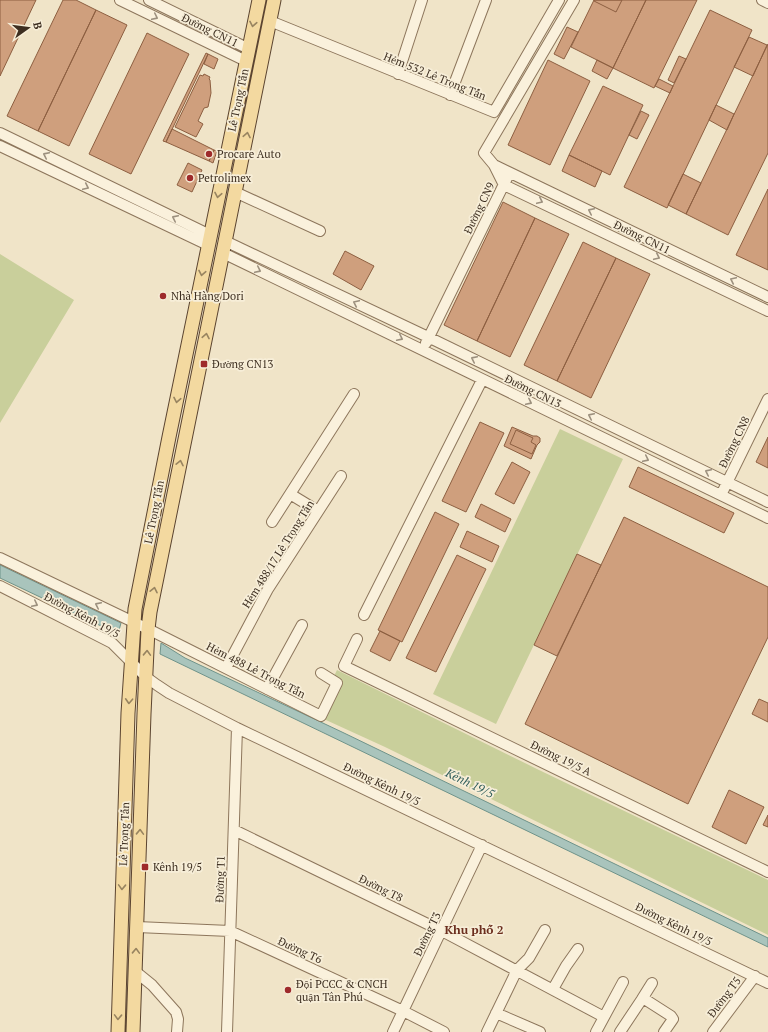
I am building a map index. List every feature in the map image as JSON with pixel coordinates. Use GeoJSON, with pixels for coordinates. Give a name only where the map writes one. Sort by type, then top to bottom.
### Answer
{"type":"FeatureCollection","features":[{"type":"Feature","properties":{"kind":"main road","name":"Lê Trọng Tấn"},"geometry":{"type":"LineString","coordinates":[[118,1032],[133,622],[167,445],[259,0]]}},
{"type":"Feature","properties":{"kind":"main road","name":"Lê Trọng Tấn"},"geometry":{"type":"LineString","coordinates":[[133,1032],[146,677],[150,612],[274,0]]}},
{"type":"Feature","properties":{"kind":"main road"},"geometry":{"type":"LineString","coordinates":[[209,240],[224,247]]}},
{"type":"Feature","properties":{"kind":"main road"},"geometry":{"type":"LineString","coordinates":[[121,926],[137,927]]}},
{"type":"Feature","properties":{"kind":"street","name":"Đường CN11"},"geometry":{"type":"LineString","coordinates":[[120,0],[247,55]]}},
{"type":"Feature","properties":{"kind":"street","name":"Đường CN11"},"geometry":{"type":"LineString","coordinates":[[149,0],[247,55]]}},
{"type":"Feature","properties":{"kind":"street"},"geometry":{"type":"LineString","coordinates":[[398,74],[422,0]]}},
{"type":"Feature","properties":{"kind":"street"},"geometry":{"type":"LineString","coordinates":[[450,95],[486,0]]}},
{"type":"Feature","properties":{"kind":"street","name":"Hẻm 532 Lê Trọng Tấn"},"geometry":{"type":"LineString","coordinates":[[270,21],[494,112],[559,0]]}},
{"type":"Feature","properties":{"kind":"street","name":"Đường CN9"},"geometry":{"type":"LineString","coordinates":[[423,349],[504,185],[494,165],[484,153],[574,0]]}},
{"type":"Feature","properties":{"kind":"street"},"geometry":{"type":"LineString","coordinates":[[762,0],[768,3]]}},
{"type":"Feature","properties":{"kind":"street"},"geometry":{"type":"LineString","coordinates":[[0,133],[62,163],[209,240]]}},
{"type":"Feature","properties":{"kind":"street"},"geometry":{"type":"LineString","coordinates":[[0,146],[57,173],[209,240]]}},
{"type":"Feature","properties":{"kind":"street"},"geometry":{"type":"LineString","coordinates":[[57,173],[62,163]]}},
{"type":"Feature","properties":{"kind":"street","name":"Đường CN11"},"geometry":{"type":"LineString","coordinates":[[494,165],[768,297]]}},
{"type":"Feature","properties":{"kind":"street"},"geometry":{"type":"LineString","coordinates":[[504,185],[510,173]]}},
{"type":"Feature","properties":{"kind":"street","name":"Đường CN11"},"geometry":{"type":"LineString","coordinates":[[504,185],[768,311]]}},
{"type":"Feature","properties":{"kind":"street"},"geometry":{"type":"LineString","coordinates":[[235,192],[320,231]]}},
{"type":"Feature","properties":{"kind":"street","name":"Đường CN13"},"geometry":{"type":"LineString","coordinates":[[224,247],[388,318],[768,502]]}},
{"type":"Feature","properties":{"kind":"street","name":"Đường CN13"},"geometry":{"type":"LineString","coordinates":[[224,247],[482,380],[768,518]]}},
{"type":"Feature","properties":{"kind":"street"},"geometry":{"type":"LineString","coordinates":[[383,330],[388,318]]}},
{"type":"Feature","properties":{"kind":"street"},"geometry":{"type":"LineString","coordinates":[[503,390],[509,377]]}},
{"type":"Feature","properties":{"kind":"street"},"geometry":{"type":"LineString","coordinates":[[364,615],[482,380]]}},
{"type":"Feature","properties":{"kind":"street"},"geometry":{"type":"LineString","coordinates":[[272,522],[354,394]]}},
{"type":"Feature","properties":{"kind":"street","name":"Đường CN8"},"geometry":{"type":"LineString","coordinates":[[721,495],[768,399]]}},
{"type":"Feature","properties":{"kind":"street","name":"Hẻm 488/17 Lê Trọng Tấn"},"geometry":{"type":"LineString","coordinates":[[226,668],[268,589],[340,476]]}},
{"type":"Feature","properties":{"kind":"street"},"geometry":{"type":"LineString","coordinates":[[290,494],[318,511]]}},
{"type":"Feature","properties":{"kind":"street","name":"Đường Kênh 19/5"},"geometry":{"type":"LineString","coordinates":[[0,558],[148,629]]}},
{"type":"Feature","properties":{"kind":"street","name":"Đường Kênh 19/5"},"geometry":{"type":"LineString","coordinates":[[0,586],[112,643],[146,677],[169,693],[237,728],[768,983]]}},
{"type":"Feature","properties":{"kind":"street"},"geometry":{"type":"LineString","coordinates":[[267,689],[302,625]]}},
{"type":"Feature","properties":{"kind":"street","name":"Hẻm 488 Lê Trọng Tấn"},"geometry":{"type":"LineString","coordinates":[[148,629],[321,716],[337,683],[321,672]]}},
{"type":"Feature","properties":{"kind":"street","name":"Đường 19/5 A"},"geometry":{"type":"LineString","coordinates":[[358,639],[344,666],[768,872]]}},
{"type":"Feature","properties":{"kind":"street","name":"Đường T1"},"geometry":{"type":"LineString","coordinates":[[227,1032],[237,728]]}},
{"type":"Feature","properties":{"kind":"street","name":"Đường T8"},"geometry":{"type":"LineString","coordinates":[[234,830],[442,930],[604,1017]]}},
{"type":"Feature","properties":{"kind":"street","name":"Đường T3"},"geometry":{"type":"LineString","coordinates":[[393,1032],[482,845]]}},
{"type":"Feature","properties":{"kind":"street","name":"Đường T6"},"geometry":{"type":"LineString","coordinates":[[137,927],[230,931],[403,1011],[444,1032]]}},
{"type":"Feature","properties":{"kind":"street"},"geometry":{"type":"LineString","coordinates":[[487,1032],[517,970],[530,958],[545,930]]}},
{"type":"Feature","properties":{"kind":"street"},"geometry":{"type":"LineString","coordinates":[[553,989],[578,949]]}},
{"type":"Feature","properties":{"kind":"street"},"geometry":{"type":"LineString","coordinates":[[136,972],[152,985],[176,1012],[178,1019],[177,1032]]}},
{"type":"Feature","properties":{"kind":"street","name":"Đường T5"},"geometry":{"type":"LineString","coordinates":[[713,1032],[755,976]]}},
{"type":"Feature","properties":{"kind":"street"},"geometry":{"type":"LineString","coordinates":[[596,1032],[623,982]]}},
{"type":"Feature","properties":{"kind":"street"},"geometry":{"type":"LineString","coordinates":[[620,1032],[652,983]]}},
{"type":"Feature","properties":{"kind":"street"},"geometry":{"type":"LineString","coordinates":[[642,999],[671,1016],[673,1019],[664,1032]]}},
{"type":"Feature","properties":{"kind":"street"},"geometry":{"type":"LineString","coordinates":[[496,1013],[540,1032]]}},
{"type":"Feature","properties":{"kind":"green space"},"geometry":{"type":"Polygon","coordinates":[[[0,254],[74,300],[0,423],[0,254]]]}},
{"type":"Feature","properties":{"kind":"green space"},"geometry":{"type":"Polygon","coordinates":[[[560,429],[623,459],[496,724],[433,694],[560,429]]]}},
{"type":"Feature","properties":{"kind":"green space"},"geometry":{"type":"Polygon","coordinates":[[[337,670],[539,770],[768,880],[768,935],[385,747],[315,715],[337,670]]]}},
{"type":"Feature","properties":{"kind":"water"},"geometry":{"type":"Polygon","coordinates":[[[0,565],[121,623],[118,634],[0,578],[0,565]]]}},
{"type":"Feature","properties":{"kind":"water"},"geometry":{"type":"Polygon","coordinates":[[[161,643],[185,658],[344,733],[768,938],[768,947],[160,654],[161,643]]]}},
{"type":"Feature","properties":{"kind":"building"},"geometry":{"type":"Polygon","coordinates":[[[0,0],[36,0],[0,76],[0,0]]]}},
{"type":"Feature","properties":{"kind":"building"},"geometry":{"type":"Polygon","coordinates":[[[63,0],[76,0],[96,10],[38,131],[7,116],[63,0]]]}},
{"type":"Feature","properties":{"kind":"building"},"geometry":{"type":"Polygon","coordinates":[[[594,0],[646,0],[613,68],[571,47],[594,0]]]}},
{"type":"Feature","properties":{"kind":"building"},"geometry":{"type":"Polygon","coordinates":[[[594,0],[622,0],[616,12],[594,0]]]}},
{"type":"Feature","properties":{"kind":"building"},"geometry":{"type":"Polygon","coordinates":[[[646,0],[697,0],[654,88],[613,68],[646,0]]]}},
{"type":"Feature","properties":{"kind":"building"},"geometry":{"type":"Polygon","coordinates":[[[96,10],[127,25],[69,146],[38,131],[96,10]]]}},
{"type":"Feature","properties":{"kind":"building"},"geometry":{"type":"Polygon","coordinates":[[[710,10],[752,30],[667,208],[624,187],[710,10]]]}},
{"type":"Feature","properties":{"kind":"building"},"geometry":{"type":"Polygon","coordinates":[[[567,27],[578,32],[564,59],[554,54],[567,27]]]}},
{"type":"Feature","properties":{"kind":"building"},"geometry":{"type":"Polygon","coordinates":[[[147,33],[189,54],[131,174],[89,154],[147,33]]]}},
{"type":"Feature","properties":{"kind":"building"},"geometry":{"type":"Polygon","coordinates":[[[749,37],[767,45],[753,76],[734,67],[749,37]]]}},
{"type":"Feature","properties":{"kind":"building"},"geometry":{"type":"Polygon","coordinates":[[[768,44],[768,153],[728,235],[686,214],[768,44]]]}},
{"type":"Feature","properties":{"kind":"building"},"geometry":{"type":"Polygon","coordinates":[[[206,53],[208,54],[166,142],[163,141],[206,53]]]}},
{"type":"Feature","properties":{"kind":"building"},"geometry":{"type":"Polygon","coordinates":[[[208,54],[218,59],[214,69],[204,64],[208,54]]]}},
{"type":"Feature","properties":{"kind":"building"},"geometry":{"type":"Polygon","coordinates":[[[679,56],[686,59],[674,83],[668,80],[679,56]]]}},
{"type":"Feature","properties":{"kind":"building"},"geometry":{"type":"Polygon","coordinates":[[[548,60],[590,81],[550,165],[508,145],[548,60]]]}},
{"type":"Feature","properties":{"kind":"building"},"geometry":{"type":"Polygon","coordinates":[[[597,60],[613,68],[607,79],[592,71],[597,60]]]}},
{"type":"Feature","properties":{"kind":"building"},"geometry":{"type":"Polygon","coordinates":[[[204,74],[210,77],[211,93],[208,107],[204,108],[198,121],[203,124],[196,137],[175,127],[200,75],[203,76],[204,74]]]}},
{"type":"Feature","properties":{"kind":"building"},"geometry":{"type":"Polygon","coordinates":[[[659,79],[673,86],[670,93],[655,86],[659,79]]]}},
{"type":"Feature","properties":{"kind":"building"},"geometry":{"type":"Polygon","coordinates":[[[603,86],[643,105],[610,175],[569,155],[603,86]]]}},
{"type":"Feature","properties":{"kind":"building"},"geometry":{"type":"Polygon","coordinates":[[[716,105],[734,114],[727,130],[709,120],[716,105]]]}},
{"type":"Feature","properties":{"kind":"building"},"geometry":{"type":"Polygon","coordinates":[[[641,111],[649,115],[637,139],[629,135],[641,111]]]}},
{"type":"Feature","properties":{"kind":"building"},"geometry":{"type":"Polygon","coordinates":[[[172,129],[214,150],[209,161],[166,142],[172,129]]]}},
{"type":"Feature","properties":{"kind":"building"},"geometry":{"type":"Polygon","coordinates":[[[214,150],[217,151],[213,163],[209,161],[214,150]]]}},
{"type":"Feature","properties":{"kind":"building"},"geometry":{"type":"Polygon","coordinates":[[[569,155],[602,171],[595,187],[562,171],[569,155]]]}},
{"type":"Feature","properties":{"kind":"building","name":"Petrolimex"},"geometry":{"type":"Polygon","coordinates":[[[188,163],[202,170],[192,192],[177,185],[188,163]]]}},
{"type":"Feature","properties":{"kind":"building"},"geometry":{"type":"Polygon","coordinates":[[[683,174],[701,183],[686,214],[668,205],[683,174]]]}},
{"type":"Feature","properties":{"kind":"building"},"geometry":{"type":"Polygon","coordinates":[[[768,189],[768,270],[736,255],[768,189]]]}},
{"type":"Feature","properties":{"kind":"building"},"geometry":{"type":"Polygon","coordinates":[[[503,202],[535,218],[477,341],[444,325],[503,202]]]}},
{"type":"Feature","properties":{"kind":"building"},"geometry":{"type":"Polygon","coordinates":[[[535,218],[569,234],[510,357],[477,341],[535,218]]]}},
{"type":"Feature","properties":{"kind":"building"},"geometry":{"type":"Polygon","coordinates":[[[583,242],[616,258],[557,381],[524,365],[583,242]]]}},
{"type":"Feature","properties":{"kind":"building"},"geometry":{"type":"Polygon","coordinates":[[[345,251],[374,266],[361,290],[333,274],[345,251]]]}},
{"type":"Feature","properties":{"kind":"building"},"geometry":{"type":"Polygon","coordinates":[[[616,258],[650,274],[591,398],[557,381],[616,258]]]}},
{"type":"Feature","properties":{"kind":"building"},"geometry":{"type":"Polygon","coordinates":[[[480,422],[504,433],[466,512],[442,501],[480,422]]]}},
{"type":"Feature","properties":{"kind":"building"},"geometry":{"type":"Polygon","coordinates":[[[512,427],[540,438],[540,442],[537,445],[531,459],[504,446],[512,427]]]}},
{"type":"Feature","properties":{"kind":"building"},"geometry":{"type":"Polygon","coordinates":[[[516,430],[533,438],[531,442],[536,445],[532,454],[510,444],[516,430]]]}},
{"type":"Feature","properties":{"kind":"building"},"geometry":{"type":"Polygon","coordinates":[[[768,437],[768,468],[756,462],[768,437]]]}},
{"type":"Feature","properties":{"kind":"building"},"geometry":{"type":"Polygon","coordinates":[[[512,462],[530,472],[514,504],[495,494],[512,462]]]}},
{"type":"Feature","properties":{"kind":"building"},"geometry":{"type":"Polygon","coordinates":[[[638,467],[734,513],[724,533],[629,487],[638,467]]]}},
{"type":"Feature","properties":{"kind":"building"},"geometry":{"type":"Polygon","coordinates":[[[481,504],[511,519],[505,532],[475,517],[481,504]]]}},
{"type":"Feature","properties":{"kind":"building"},"geometry":{"type":"Polygon","coordinates":[[[435,512],[459,524],[402,642],[378,630],[435,512]]]}},
{"type":"Feature","properties":{"kind":"building"},"geometry":{"type":"Polygon","coordinates":[[[624,517],[768,587],[768,637],[688,804],[525,724],[624,517]]]}},
{"type":"Feature","properties":{"kind":"building"},"geometry":{"type":"Polygon","coordinates":[[[467,531],[499,546],[492,562],[460,547],[467,531]]]}},
{"type":"Feature","properties":{"kind":"building"},"geometry":{"type":"Polygon","coordinates":[[[577,554],[601,565],[557,656],[534,645],[577,554]]]}},
{"type":"Feature","properties":{"kind":"building"},"geometry":{"type":"Polygon","coordinates":[[[457,555],[486,569],[436,672],[406,658],[457,555]]]}},
{"type":"Feature","properties":{"kind":"building"},"geometry":{"type":"Polygon","coordinates":[[[380,631],[400,641],[390,661],[370,651],[380,631]]]}},
{"type":"Feature","properties":{"kind":"building"},"geometry":{"type":"Polygon","coordinates":[[[759,699],[768,703],[768,722],[752,714],[759,699]]]}},
{"type":"Feature","properties":{"kind":"building"},"geometry":{"type":"Polygon","coordinates":[[[729,790],[764,807],[746,844],[712,827],[729,790]]]}},
{"type":"Feature","properties":{"kind":"building"},"geometry":{"type":"Polygon","coordinates":[[[768,815],[768,827],[763,825],[768,815]]]}},
{"type":"Feature","properties":{"kind":"place","name":"Procare Auto"},"geometry":{"type":"Point","coordinates":[209,154]}},
{"type":"Feature","properties":{"kind":"place","name":"Petrolimex"},"geometry":{"type":"Point","coordinates":[190,178]}},
{"type":"Feature","properties":{"kind":"place","name":"Nhà Hàng Dori"},"geometry":{"type":"Point","coordinates":[163,296]}},
{"type":"Feature","properties":{"kind":"place","name":"Đường CN13"},"geometry":{"type":"Point","coordinates":[204,364]}},
{"type":"Feature","properties":{"kind":"place","name":"Kênh 19/5"},"geometry":{"type":"Point","coordinates":[145,867]}},
{"type":"Feature","properties":{"kind":"place","name":"Đội PCCC & CNCH quận Tân Phú"},"geometry":{"type":"Point","coordinates":[288,990]}},
{"type":"Feature","properties":{"kind":"district","name":"Khu phố 2"},"geometry":{"type":"Point","coordinates":[474,929]}}]}
